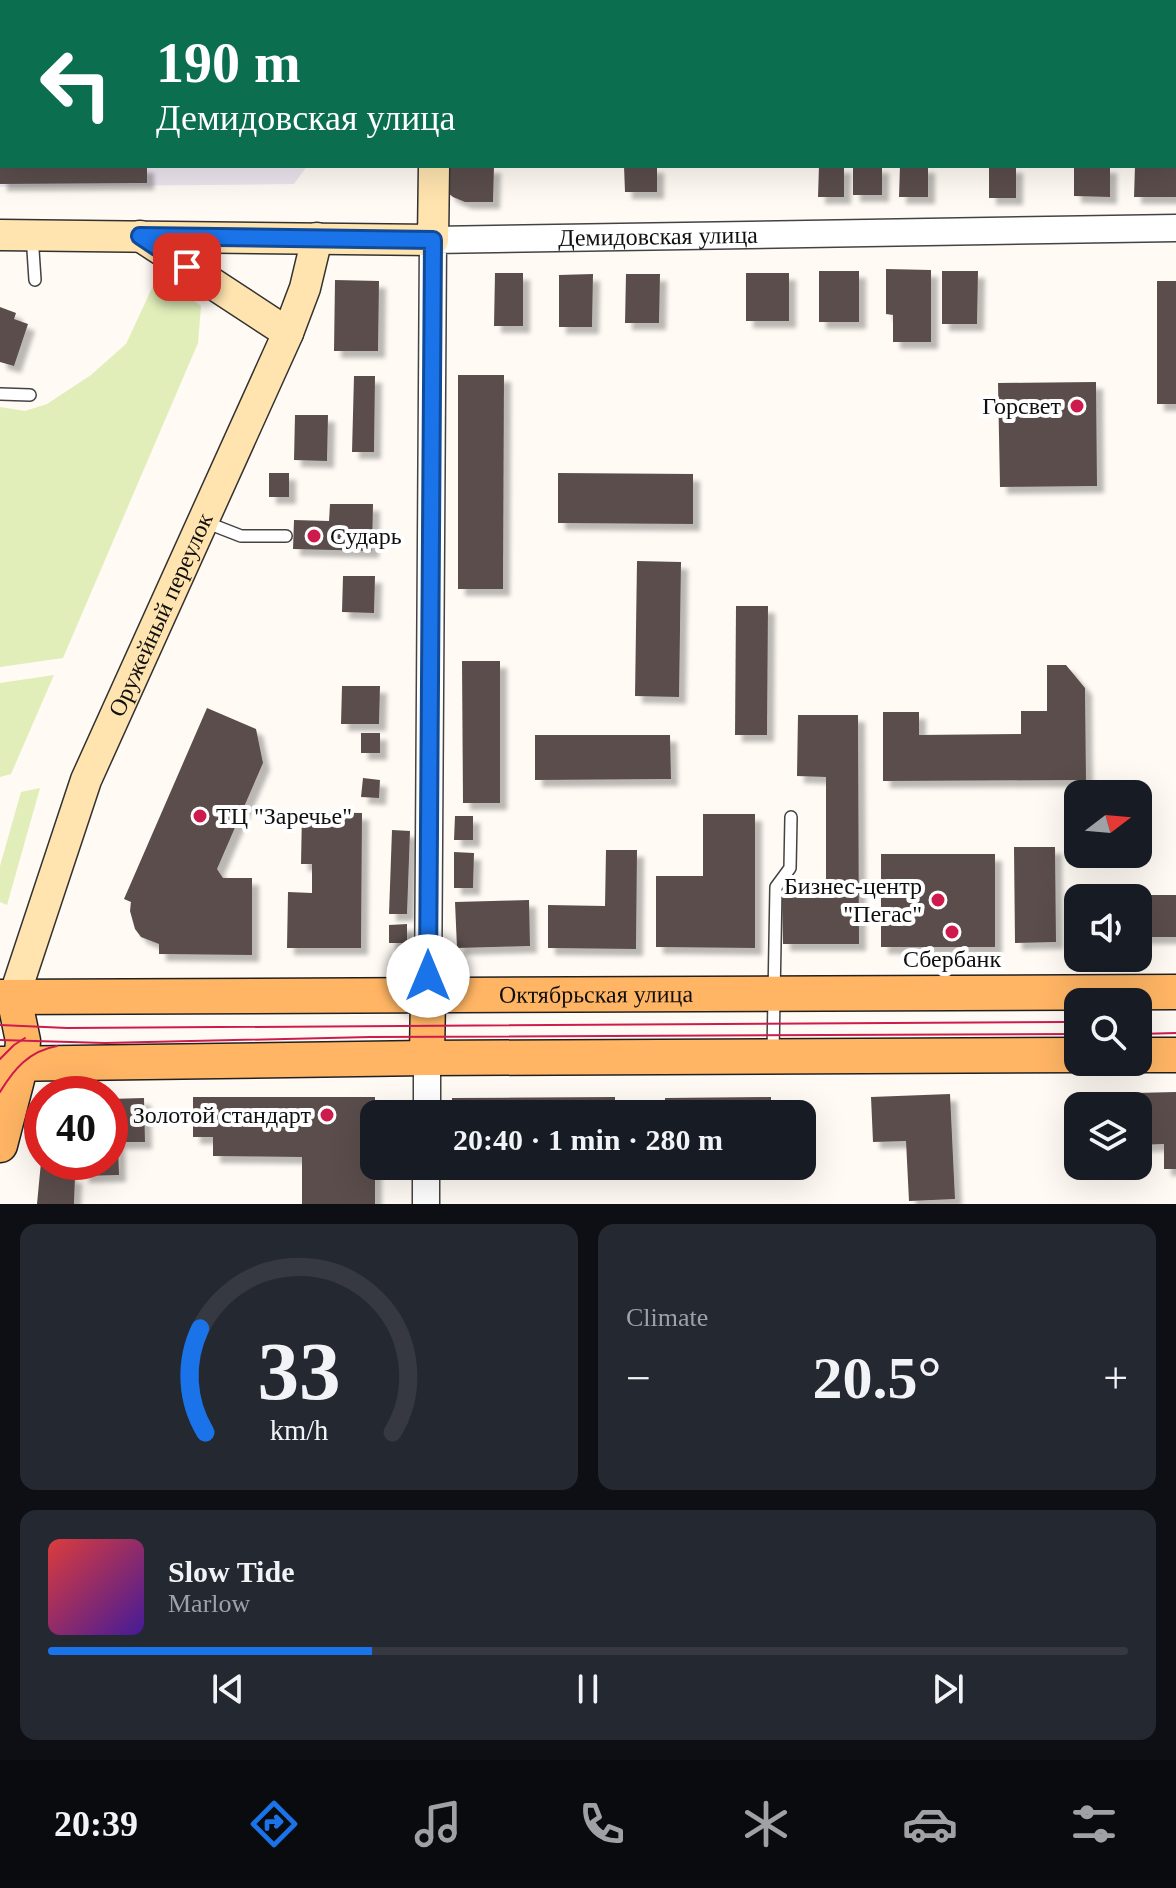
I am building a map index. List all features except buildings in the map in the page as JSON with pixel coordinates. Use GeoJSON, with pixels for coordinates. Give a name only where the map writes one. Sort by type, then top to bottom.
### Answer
{"type":"FeatureCollection","features":[{"type":"Feature","properties":{"kind":"main road"},"geometry":{"type":"LineString","coordinates":[[433,240],[434,168]]}},
{"type":"Feature","properties":{"kind":"main road","name":"Демидовская улица"},"geometry":{"type":"LineString","coordinates":[[0,235],[433,240]]}},
{"type":"Feature","properties":{"kind":"main road"},"geometry":{"type":"LineString","coordinates":[[140,236],[288,333]]}},
{"type":"Feature","properties":{"kind":"main road","name":"Оружейный переулок"},"geometry":{"type":"LineString","coordinates":[[5,1002],[86,780],[288,333],[305,288],[317,238]]}},
{"type":"Feature","properties":{"kind":"main road","name":"Октябрьская улица"},"geometry":{"type":"LineString","coordinates":[[5,1002],[428,995],[1176,992]]}},
{"type":"Feature","properties":{"kind":"main road"},"geometry":{"type":"LineString","coordinates":[[427,1058],[428,995]]}},
{"type":"Feature","properties":{"kind":"main road"},"geometry":{"type":"LineString","coordinates":[[0,1145],[10,1064],[23,1041],[5,1002]]}},
{"type":"Feature","properties":{"kind":"main road"},"geometry":{"type":"LineString","coordinates":[[10,1064],[427,1058],[1064,1055]]}},
{"type":"Feature","properties":{"kind":"main road"},"geometry":{"type":"LineString","coordinates":[[1152,1055],[1176,1055]]}},
{"type":"Feature","properties":{"kind":"street","name":"Демидовская улица"},"geometry":{"type":"LineString","coordinates":[[433,240],[1176,228]]}},
{"type":"Feature","properties":{"kind":"street"},"geometry":{"type":"LineString","coordinates":[[428,995],[433,240]]}},
{"type":"Feature","properties":{"kind":"street"},"geometry":{"type":"LineString","coordinates":[[427,1058],[427,1100]]}},
{"type":"Feature","properties":{"kind":"street"},"geometry":{"type":"LineString","coordinates":[[426,1180],[426,1204]]}},
{"type":"Feature","properties":{"kind":"lane"},"geometry":{"type":"LineString","coordinates":[[32,235],[35,280]]}},
{"type":"Feature","properties":{"kind":"lane"},"geometry":{"type":"LineString","coordinates":[[0,394],[30,395]]}},
{"type":"Feature","properties":{"kind":"lane"},"geometry":{"type":"LineString","coordinates":[[204,522],[241,536],[286,536]]}},
{"type":"Feature","properties":{"kind":"lane"},"geometry":{"type":"LineString","coordinates":[[773,1058],[776,887],[790,868],[791,817]]}},
{"type":"Feature","properties":{"kind":"shaded area"},"geometry":{"type":"Polygon","coordinates":[[[0,168],[306,168],[294,184],[0,187],[0,168]]]}},
{"type":"Feature","properties":{"kind":"green space"},"geometry":{"type":"Polygon","coordinates":[[[158,275],[201,306],[198,343],[63,658],[0,667],[0,407],[25,411],[47,404],[91,375],[126,344],[158,275]]]}},
{"type":"Feature","properties":{"kind":"green space"},"geometry":{"type":"Polygon","coordinates":[[[54,675],[11,774],[0,777],[0,683],[54,675]]]}},
{"type":"Feature","properties":{"kind":"green space"},"geometry":{"type":"Polygon","coordinates":[[[40,788],[7,905],[0,902],[0,866],[21,792],[40,788]]]}},
{"type":"Feature","properties":{"kind":"tram line"},"geometry":{"type":"LineString","coordinates":[[0,1025],[67,1028],[1064,1022]]}},
{"type":"Feature","properties":{"kind":"tram line"},"geometry":{"type":"LineString","coordinates":[[1152,1034],[1176,1033]]}},
{"type":"Feature","properties":{"kind":"tram line"},"geometry":{"type":"LineString","coordinates":[[0,1040],[105,1043],[370,1037],[1064,1034]]}},
{"type":"Feature","properties":{"kind":"tram line"},"geometry":{"type":"LineString","coordinates":[[0,1059],[25,1038]]}},
{"type":"Feature","properties":{"kind":"tram line"},"geometry":{"type":"LineString","coordinates":[[0,1092],[23,1062],[38,1052],[57,1046]]}},
{"type":"Feature","properties":{"kind":"place","name":"Горсвет"},"geometry":{"type":"Point","coordinates":[1077,406]}},
{"type":"Feature","properties":{"kind":"place","name":"Сударь"},"geometry":{"type":"Point","coordinates":[314,536]}},
{"type":"Feature","properties":{"kind":"place","name":"ТЦ \"Заречье\""},"geometry":{"type":"Point","coordinates":[200,816]}},
{"type":"Feature","properties":{"kind":"place","name":"Бизнес-центр \"Пегас\""},"geometry":{"type":"Point","coordinates":[938,900]}},
{"type":"Feature","properties":{"kind":"place","name":"Сбербанк"},"geometry":{"type":"Point","coordinates":[952,932]}},
{"type":"Feature","properties":{"kind":"place","name":"Золотой стандарт"},"geometry":{"type":"Point","coordinates":[327,1115]}},
{"type":"Feature","properties":{"kind":"route"},"geometry":{"type":"LineString","coordinates":[[187,267],[140,236],[433,240],[428,976]]}}]}
